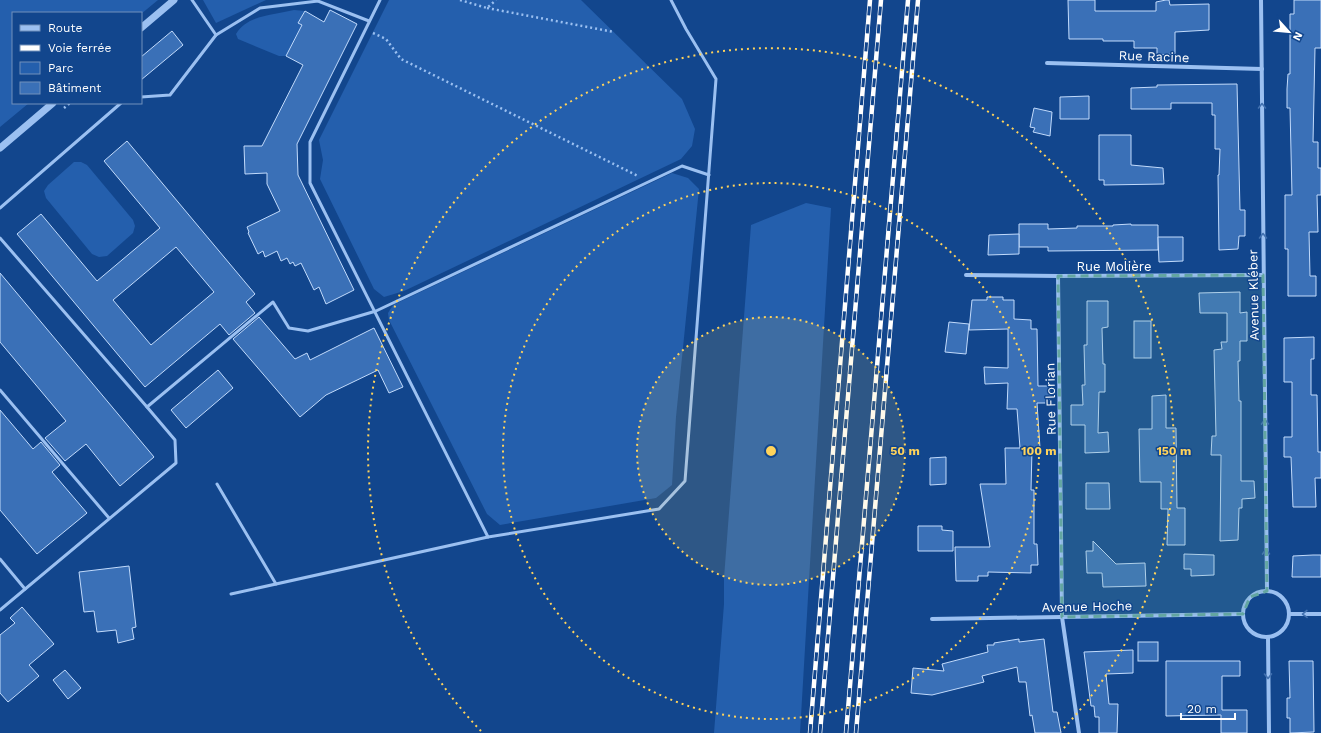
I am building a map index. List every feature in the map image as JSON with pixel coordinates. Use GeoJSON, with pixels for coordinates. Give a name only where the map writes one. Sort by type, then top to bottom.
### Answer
{"type":"FeatureCollection","features":[{"type":"Feature","properties":{"kind":"street"},"geometry":{"type":"LineString","coordinates":[[142,27],[174,0]]}},
{"type":"Feature","properties":{"kind":"street","name":"Avenue Kléber"},"geometry":{"type":"LineString","coordinates":[[1260,0],[1267,591]]}},
{"type":"Feature","properties":{"kind":"street","name":"Rue Racine"},"geometry":{"type":"LineString","coordinates":[[1047,63],[1262,69]]}},
{"type":"Feature","properties":{"kind":"street"},"geometry":{"type":"LineString","coordinates":[[0,148],[52,104]]}},
{"type":"Feature","properties":{"kind":"street","name":"Rue Molière"},"geometry":{"type":"LineString","coordinates":[[966,275],[1263,275]]}},
{"type":"Feature","properties":{"kind":"street","name":"Rue Florian"},"geometry":{"type":"LineString","coordinates":[[1058,276],[1062,616],[1079,733]]}},
{"type":"Feature","properties":{"kind":"street"},"geometry":{"type":"LineString","coordinates":[[1267,591],[1275,593],[1283,598],[1287,605],[1289,614],[1288,622],[1283,630],[1276,635],[1268,637],[1258,636],[1250,631],[1245,624],[1243,614],[1244,605],[1250,597],[1257,592],[1267,591]]}},
{"type":"Feature","properties":{"kind":"street","name":"Avenue Hoche"},"geometry":{"type":"LineString","coordinates":[[932,619],[1243,614]]}},
{"type":"Feature","properties":{"kind":"street"},"geometry":{"type":"LineString","coordinates":[[1289,614],[1321,614]]}},
{"type":"Feature","properties":{"kind":"street"},"geometry":{"type":"LineString","coordinates":[[1268,637],[1269,733]]}},
{"type":"Feature","properties":{"kind":"lane"},"geometry":{"type":"LineString","coordinates":[[192,0],[216,35]]}},
{"type":"Feature","properties":{"kind":"lane"},"geometry":{"type":"LineString","coordinates":[[380,0],[310,142],[310,183],[376,311],[488,537]]}},
{"type":"Feature","properties":{"kind":"lane"},"geometry":{"type":"LineString","coordinates":[[231,594],[488,537],[659,509],[685,481],[716,79],[686,29],[671,0]]}},
{"type":"Feature","properties":{"kind":"lane"},"geometry":{"type":"LineString","coordinates":[[142,97],[170,95],[216,35],[260,8],[318,1],[369,21]]}},
{"type":"Feature","properties":{"kind":"lane"},"geometry":{"type":"LineString","coordinates":[[0,208],[120,104]]}},
{"type":"Feature","properties":{"kind":"lane"},"geometry":{"type":"LineString","coordinates":[[148,408],[273,302],[289,328],[308,331],[376,311],[682,166],[709,175]]}},
{"type":"Feature","properties":{"kind":"lane"},"geometry":{"type":"LineString","coordinates":[[0,238],[175,440],[176,463],[0,610]]}},
{"type":"Feature","properties":{"kind":"lane"},"geometry":{"type":"LineString","coordinates":[[0,390],[109,518]]}},
{"type":"Feature","properties":{"kind":"lane"},"geometry":{"type":"LineString","coordinates":[[217,484],[276,584]]}},
{"type":"Feature","properties":{"kind":"lane"},"geometry":{"type":"LineString","coordinates":[[0,559],[25,589]]}},
{"type":"Feature","properties":{"kind":"path"},"geometry":{"type":"LineString","coordinates":[[460,0],[487,8],[614,32]]}},
{"type":"Feature","properties":{"kind":"path"},"geometry":{"type":"LineString","coordinates":[[487,8],[496,0]]}},
{"type":"Feature","properties":{"kind":"path"},"geometry":{"type":"LineString","coordinates":[[365,29],[386,40],[401,59],[649,182]]}},
{"type":"Feature","properties":{"kind":"highlighted area"},"geometry":{"type":"Polygon","coordinates":[[[1263,275],[1267,591],[1250,597],[1243,614],[1062,617],[1058,276],[1263,275]]]}},
{"type":"Feature","properties":{"kind":"green space"},"geometry":{"type":"Polygon","coordinates":[[[0,0],[158,0],[142,13],[12,12],[12,104],[28,104],[0,127],[0,0]]]}},
{"type":"Feature","properties":{"kind":"green space"},"geometry":{"type":"Polygon","coordinates":[[[203,0],[266,0],[216,23],[203,0]]]}},
{"type":"Feature","properties":{"kind":"green space"},"geometry":{"type":"Polygon","coordinates":[[[389,0],[581,0],[682,99],[695,129],[692,146],[681,159],[404,291],[384,297],[374,289],[320,179],[323,160],[319,140],[389,0]]]}},
{"type":"Feature","properties":{"kind":"green space"},"geometry":{"type":"Polygon","coordinates":[[[294,10],[305,11],[298,23],[302,25],[286,56],[279,56],[238,39],[236,34],[247,23],[254,19],[294,10]]]}},
{"type":"Feature","properties":{"kind":"green space"},"geometry":{"type":"Polygon","coordinates":[[[74,162],[81,162],[87,165],[133,220],[135,226],[133,233],[107,256],[99,257],[92,254],[46,198],[44,191],[48,185],[74,162]]]}},
{"type":"Feature","properties":{"kind":"green space"},"geometry":{"type":"Polygon","coordinates":[[[672,173],[688,178],[699,189],[676,417],[672,485],[656,498],[500,525],[487,514],[389,320],[388,313],[393,305],[672,173]]]}},
{"type":"Feature","properties":{"kind":"green space"},"geometry":{"type":"Polygon","coordinates":[[[806,203],[831,208],[800,733],[714,733],[724,604],[724,578],[751,225],[806,203]]]}},
{"type":"Feature","properties":{"kind":"building"},"geometry":{"type":"Polygon","coordinates":[[[1068,0],[1095,0],[1095,11],[1156,11],[1156,2],[1166,0],[1169,0],[1170,5],[1209,4],[1209,30],[1175,32],[1175,54],[1157,55],[1157,48],[1134,48],[1134,41],[1069,39],[1068,0]]]}},
{"type":"Feature","properties":{"kind":"building"},"geometry":{"type":"Polygon","coordinates":[[[1294,0],[1321,0],[1321,48],[1315,48],[1313,142],[1318,142],[1318,168],[1321,168],[1321,195],[1317,195],[1318,232],[1309,232],[1310,276],[1316,276],[1316,296],[1288,296],[1288,249],[1285,249],[1285,195],[1292,195],[1290,108],[1287,108],[1287,89],[1288,74],[1290,74],[1290,14],[1294,14],[1294,0]]]}},
{"type":"Feature","properties":{"kind":"building"},"geometry":{"type":"Polygon","coordinates":[[[330,10],[357,24],[297,144],[298,175],[354,290],[326,304],[319,287],[314,290],[301,263],[295,266],[293,262],[290,264],[287,258],[281,261],[277,251],[265,257],[263,251],[258,254],[248,233],[247,227],[280,211],[267,184],[267,173],[245,174],[244,146],[262,146],[303,65],[286,56],[302,25],[298,23],[305,11],[324,22],[330,10]]]}},
{"type":"Feature","properties":{"kind":"building"},"geometry":{"type":"Polygon","coordinates":[[[172,31],[183,45],[142,79],[142,56],[172,31]]]}},
{"type":"Feature","properties":{"kind":"building"},"geometry":{"type":"Polygon","coordinates":[[[1237,84],[1240,210],[1245,210],[1245,236],[1239,236],[1238,249],[1219,250],[1218,175],[1220,149],[1215,149],[1215,115],[1212,115],[1212,103],[1171,103],[1171,109],[1131,109],[1131,88],[1157,87],[1157,85],[1237,84]]]}},
{"type":"Feature","properties":{"kind":"building"},"geometry":{"type":"Polygon","coordinates":[[[1089,96],[1089,119],[1060,119],[1060,97],[1089,96]]]}},
{"type":"Feature","properties":{"kind":"building"},"geometry":{"type":"Polygon","coordinates":[[[1034,108],[1052,112],[1050,136],[1033,132],[1035,128],[1030,127],[1034,108]]]}},
{"type":"Feature","properties":{"kind":"building"},"geometry":{"type":"Polygon","coordinates":[[[1099,135],[1131,135],[1131,165],[1163,168],[1164,184],[1104,185],[1104,180],[1099,180],[1099,135]]]}},
{"type":"Feature","properties":{"kind":"building"},"geometry":{"type":"Polygon","coordinates":[[[127,141],[255,294],[246,302],[255,313],[229,335],[220,324],[145,387],[17,234],[41,214],[97,281],[160,228],[104,161],[127,141]],[[176,247],[113,300],[151,345],[214,292],[176,247]]]}},
{"type":"Feature","properties":{"kind":"building"},"geometry":{"type":"Polygon","coordinates":[[[1019,224],[1048,224],[1048,229],[1077,228],[1077,226],[1113,226],[1131,224],[1158,225],[1158,250],[1048,251],[1048,247],[1019,247],[1019,224]]]}},
{"type":"Feature","properties":{"kind":"building"},"geometry":{"type":"Polygon","coordinates":[[[1019,234],[1019,254],[988,255],[989,235],[1019,234]]]}},
{"type":"Feature","properties":{"kind":"building"},"geometry":{"type":"Polygon","coordinates":[[[1158,237],[1183,237],[1183,261],[1159,262],[1158,237]]]}},
{"type":"Feature","properties":{"kind":"building"},"geometry":{"type":"Polygon","coordinates":[[[0,273],[154,457],[120,486],[86,444],[65,461],[45,438],[66,421],[0,342],[0,273]]]}},
{"type":"Feature","properties":{"kind":"building"},"geometry":{"type":"Polygon","coordinates":[[[1240,292],[1240,313],[1247,312],[1247,341],[1240,341],[1240,361],[1238,361],[1239,401],[1241,401],[1241,481],[1254,481],[1255,498],[1242,499],[1242,508],[1239,508],[1238,540],[1220,541],[1221,455],[1211,455],[1212,436],[1216,436],[1214,350],[1222,349],[1221,342],[1227,342],[1227,313],[1200,313],[1199,293],[1240,292]]]}},
{"type":"Feature","properties":{"kind":"building"},"geometry":{"type":"Polygon","coordinates":[[[987,297],[1003,297],[1003,300],[1014,300],[1014,319],[1031,320],[1031,329],[1037,329],[1038,386],[1050,386],[1050,403],[1037,403],[1040,448],[1028,449],[1032,449],[1031,490],[1034,490],[1034,544],[1037,544],[1038,565],[1031,565],[1031,573],[988,572],[988,576],[978,576],[978,581],[956,581],[955,547],[990,547],[980,484],[1006,484],[1005,448],[1020,448],[1017,409],[1007,409],[1008,383],[985,384],[984,367],[1008,368],[1008,329],[969,330],[972,300],[987,300],[987,297]]]}},
{"type":"Feature","properties":{"kind":"building"},"geometry":{"type":"Polygon","coordinates":[[[1087,301],[1108,301],[1108,327],[1102,328],[1103,364],[1105,364],[1105,392],[1099,392],[1098,433],[1108,432],[1109,452],[1085,453],[1085,425],[1071,425],[1071,405],[1083,405],[1082,385],[1085,385],[1084,345],[1087,345],[1087,301]]]}},
{"type":"Feature","properties":{"kind":"building"},"geometry":{"type":"Polygon","coordinates":[[[259,317],[295,359],[307,353],[310,360],[374,328],[403,387],[389,393],[378,370],[326,395],[300,417],[233,339],[259,317]]]}},
{"type":"Feature","properties":{"kind":"building"},"geometry":{"type":"Polygon","coordinates":[[[1134,321],[1151,321],[1151,358],[1134,358],[1134,321]]]}},
{"type":"Feature","properties":{"kind":"building"},"geometry":{"type":"Polygon","coordinates":[[[949,322],[969,324],[966,354],[945,352],[949,322]]]}},
{"type":"Feature","properties":{"kind":"building"},"geometry":{"type":"Polygon","coordinates":[[[1314,337],[1314,359],[1311,359],[1311,395],[1317,395],[1318,452],[1321,452],[1321,478],[1315,478],[1316,507],[1293,507],[1291,457],[1284,457],[1284,437],[1292,437],[1292,382],[1284,382],[1284,338],[1314,337]]]}},
{"type":"Feature","properties":{"kind":"building"},"geometry":{"type":"Polygon","coordinates":[[[218,370],[233,388],[186,428],[171,410],[218,370]]]}},
{"type":"Feature","properties":{"kind":"building"},"geometry":{"type":"Polygon","coordinates":[[[1166,395],[1166,428],[1176,428],[1177,508],[1185,508],[1185,545],[1167,545],[1168,509],[1161,509],[1161,482],[1140,482],[1139,429],[1152,429],[1152,396],[1166,395]]]}},
{"type":"Feature","properties":{"kind":"building"},"geometry":{"type":"Polygon","coordinates":[[[0,410],[33,449],[41,442],[60,465],[52,472],[87,513],[37,554],[0,510],[0,410]]]}},
{"type":"Feature","properties":{"kind":"building"},"geometry":{"type":"Polygon","coordinates":[[[946,457],[946,484],[930,485],[930,458],[946,457]]]}},
{"type":"Feature","properties":{"kind":"building"},"geometry":{"type":"Polygon","coordinates":[[[1086,483],[1109,483],[1110,509],[1086,509],[1086,483]]]}},
{"type":"Feature","properties":{"kind":"building"},"geometry":{"type":"Polygon","coordinates":[[[918,526],[942,526],[942,530],[953,531],[953,551],[918,551],[918,526]]]}},
{"type":"Feature","properties":{"kind":"building"},"geometry":{"type":"Polygon","coordinates":[[[1093,541],[1116,564],[1145,563],[1146,586],[1103,587],[1102,573],[1087,573],[1086,551],[1093,551],[1093,541]]]}},
{"type":"Feature","properties":{"kind":"building"},"geometry":{"type":"Polygon","coordinates":[[[1184,554],[1214,555],[1214,575],[1191,576],[1191,569],[1184,569],[1184,554]]]}},
{"type":"Feature","properties":{"kind":"building"},"geometry":{"type":"Polygon","coordinates":[[[1321,555],[1321,577],[1292,577],[1293,556],[1321,555]]]}},
{"type":"Feature","properties":{"kind":"building"},"geometry":{"type":"Polygon","coordinates":[[[129,566],[136,627],[132,628],[134,639],[118,643],[116,630],[97,632],[94,611],[84,612],[79,572],[129,566]]]}},
{"type":"Feature","properties":{"kind":"building"},"geometry":{"type":"Polygon","coordinates":[[[22,607],[54,644],[29,665],[39,676],[8,702],[0,693],[0,635],[15,623],[10,618],[22,607]]]}},
{"type":"Feature","properties":{"kind":"building"},"geometry":{"type":"Polygon","coordinates":[[[1019,639],[1019,642],[1044,639],[1053,712],[1057,712],[1061,733],[1035,733],[1032,715],[1030,716],[1026,682],[1019,682],[1017,667],[982,676],[984,682],[932,695],[911,693],[913,668],[944,671],[942,664],[988,652],[987,645],[994,645],[994,643],[1019,639]]]}},
{"type":"Feature","properties":{"kind":"building"},"geometry":{"type":"Polygon","coordinates":[[[1138,642],[1158,642],[1158,661],[1138,661],[1138,642]]]}},
{"type":"Feature","properties":{"kind":"building"},"geometry":{"type":"Polygon","coordinates":[[[1133,650],[1133,673],[1106,674],[1109,704],[1118,704],[1117,733],[1099,733],[1099,717],[1095,717],[1094,706],[1091,706],[1084,652],[1133,650]]]}},
{"type":"Feature","properties":{"kind":"building"},"geometry":{"type":"Polygon","coordinates":[[[1166,661],[1240,661],[1240,676],[1222,676],[1222,710],[1247,710],[1247,733],[1221,733],[1221,715],[1166,716],[1166,661]]]}},
{"type":"Feature","properties":{"kind":"building"},"geometry":{"type":"Polygon","coordinates":[[[1289,661],[1313,661],[1314,732],[1290,733],[1290,718],[1287,718],[1287,698],[1290,698],[1289,661]]]}},
{"type":"Feature","properties":{"kind":"building"},"geometry":{"type":"Polygon","coordinates":[[[65,670],[81,688],[68,699],[53,680],[65,670]]]}},
{"type":"Feature","properties":{"kind":"railway"},"geometry":{"type":"LineString","coordinates":[[810,733],[870,0]]}},
{"type":"Feature","properties":{"kind":"railway"},"geometry":{"type":"LineString","coordinates":[[820,733],[881,0]]}},
{"type":"Feature","properties":{"kind":"railway"},"geometry":{"type":"LineString","coordinates":[[846,733],[908,0]]}},
{"type":"Feature","properties":{"kind":"railway"},"geometry":{"type":"LineString","coordinates":[[856,733],[918,0]]}}]}
